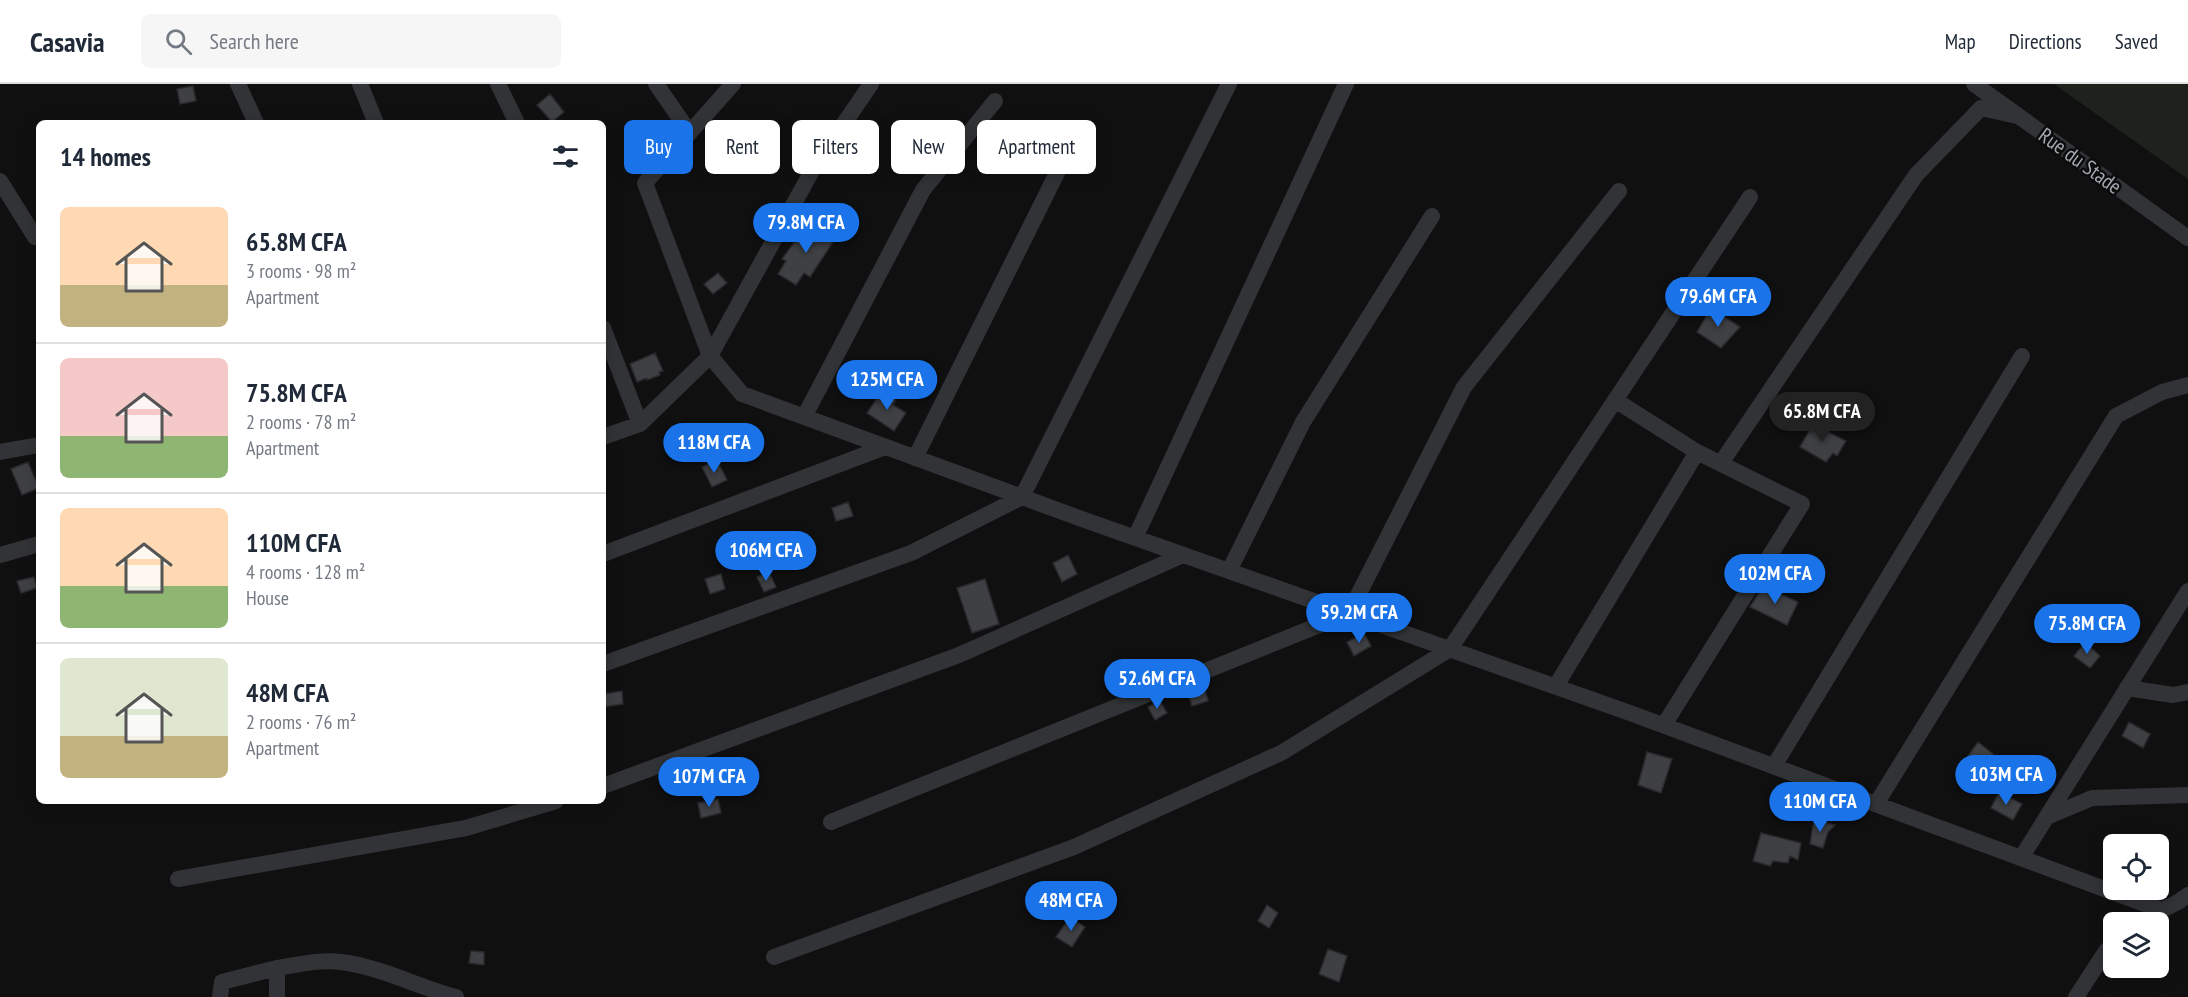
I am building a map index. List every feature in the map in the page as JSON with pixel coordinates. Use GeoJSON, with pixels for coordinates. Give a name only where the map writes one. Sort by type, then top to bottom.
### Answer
{"type":"FeatureCollection","features":[{"type":"Feature","properties":{"kind":"street"},"geometry":{"type":"LineString","coordinates":[[238,84],[255,120]]}},
{"type":"Feature","properties":{"kind":"street"},"geometry":{"type":"LineString","coordinates":[[360,84],[375,120]]}},
{"type":"Feature","properties":{"kind":"street"},"geometry":{"type":"LineString","coordinates":[[498,84],[516,120]]}},
{"type":"Feature","properties":{"kind":"street"},"geometry":{"type":"LineString","coordinates":[[656,84],[680,120]]}},
{"type":"Feature","properties":{"kind":"street"},"geometry":{"type":"LineString","coordinates":[[693,131],[733,84]]}},
{"type":"Feature","properties":{"kind":"street"},"geometry":{"type":"LineString","coordinates":[[606,436],[640,424],[710,356],[813,169],[871,84]]}},
{"type":"Feature","properties":{"kind":"street"},"geometry":{"type":"LineString","coordinates":[[606,663],[911,553],[1022,497],[1229,84]]}},
{"type":"Feature","properties":{"kind":"street"},"geometry":{"type":"LineString","coordinates":[[1135,538],[1346,84]]}},
{"type":"Feature","properties":{"kind":"street","name":"Rue du Stade"},"geometry":{"type":"LineString","coordinates":[[1974,84],[2188,238]]}},
{"type":"Feature","properties":{"kind":"street"},"geometry":{"type":"LineString","coordinates":[[804,417],[923,190],[995,101]]}},
{"type":"Feature","properties":{"kind":"street"},"geometry":{"type":"LineString","coordinates":[[1721,464],[1916,175],[1981,108],[2017,116]]}},
{"type":"Feature","properties":{"kind":"street"},"geometry":{"type":"LineString","coordinates":[[653,174],[645,183],[710,356],[742,394],[1135,538],[1664,725],[2161,910]]}},
{"type":"Feature","properties":{"kind":"street"},"geometry":{"type":"LineString","coordinates":[[915,458],[1057,174]]}},
{"type":"Feature","properties":{"kind":"street"},"geometry":{"type":"LineString","coordinates":[[0,181],[35,237]]}},
{"type":"Feature","properties":{"kind":"street"},"geometry":{"type":"LineString","coordinates":[[831,822],[1349,613],[1464,387],[1619,191]]}},
{"type":"Feature","properties":{"kind":"street"},"geometry":{"type":"LineString","coordinates":[[774,957],[1074,847],[1281,753],[1450,649],[1750,197]]}},
{"type":"Feature","properties":{"kind":"street"},"geometry":{"type":"LineString","coordinates":[[1229,571],[1303,422],[1432,216]]}},
{"type":"Feature","properties":{"kind":"street"},"geometry":{"type":"LineString","coordinates":[[606,336],[640,424]]}},
{"type":"Feature","properties":{"kind":"street"},"geometry":{"type":"LineString","coordinates":[[1774,766],[2022,356]]}},
{"type":"Feature","properties":{"kind":"street"},"geometry":{"type":"LineString","coordinates":[[1876,804],[2116,416],[2162,392],[2188,385]]}},
{"type":"Feature","properties":{"kind":"street"},"geometry":{"type":"LineString","coordinates":[[1616,400],[1697,452],[1802,504],[1664,725]]}},
{"type":"Feature","properties":{"kind":"street"},"geometry":{"type":"LineString","coordinates":[[0,452],[36,446]]}},
{"type":"Feature","properties":{"kind":"street"},"geometry":{"type":"LineString","coordinates":[[606,553],[885,447]]}},
{"type":"Feature","properties":{"kind":"street"},"geometry":{"type":"LineString","coordinates":[[1556,687],[1697,452]]}},
{"type":"Feature","properties":{"kind":"street"},"geometry":{"type":"LineString","coordinates":[[0,555],[36,545]]}},
{"type":"Feature","properties":{"kind":"street"},"geometry":{"type":"LineString","coordinates":[[606,785],[959,655],[1183,555]]}},
{"type":"Feature","properties":{"kind":"street"},"geometry":{"type":"LineString","coordinates":[[2021,858],[2188,591]]}},
{"type":"Feature","properties":{"kind":"street"},"geometry":{"type":"LineString","coordinates":[[2127,688],[2173,695],[2188,693]]}},
{"type":"Feature","properties":{"kind":"street"},"geometry":{"type":"LineString","coordinates":[[2047,817],[2092,798],[2188,795]]}},
{"type":"Feature","properties":{"kind":"street"},"geometry":{"type":"LineString","coordinates":[[178,879],[466,828],[545,804]]}},
{"type":"Feature","properties":{"kind":"street"},"geometry":{"type":"LineString","coordinates":[[2157,912],[2188,895]]}},
{"type":"Feature","properties":{"kind":"street"},"geometry":{"type":"LineString","coordinates":[[2076,997],[2103,956]]}},
{"type":"Feature","properties":{"kind":"street"},"geometry":{"type":"LineString","coordinates":[[220,997],[222,982],[277,968],[340,962],[384,973],[456,997]]}},
{"type":"Feature","properties":{"kind":"street"},"geometry":{"type":"LineString","coordinates":[[277,968],[277,997]]}},
{"type":"Feature","properties":{"kind":"shaded area"},"geometry":{"type":"Polygon","coordinates":[[[2054,84],[2188,84],[2188,179],[2054,84]]]}},
{"type":"Feature","properties":{"kind":"building"},"geometry":{"type":"Polygon","coordinates":[[[193,86],[196,101],[180,104],[177,89],[193,86]]]}},
{"type":"Feature","properties":{"kind":"building"},"geometry":{"type":"Polygon","coordinates":[[[550,94],[564,112],[554,120],[550,120],[537,105],[550,94]]]}},
{"type":"Feature","properties":{"kind":"building"},"geometry":{"type":"Polygon","coordinates":[[[809,222],[835,239],[810,277],[804,273],[796,285],[778,274],[786,261],[782,259],[809,222]]]}},
{"type":"Feature","properties":{"kind":"building"},"geometry":{"type":"Polygon","coordinates":[[[718,273],[727,283],[713,294],[704,284],[718,273]]]}},
{"type":"Feature","properties":{"kind":"building"},"geometry":{"type":"Polygon","coordinates":[[[1711,308],[1740,327],[1721,348],[1697,332],[1711,308]]]}},
{"type":"Feature","properties":{"kind":"building"},"geometry":{"type":"Polygon","coordinates":[[[655,353],[663,371],[659,372],[660,375],[637,382],[630,364],[655,353]]]}},
{"type":"Feature","properties":{"kind":"building"},"geometry":{"type":"Polygon","coordinates":[[[882,391],[896,400],[893,405],[906,413],[894,431],[867,413],[882,391]]]}},
{"type":"Feature","properties":{"kind":"building"},"geometry":{"type":"Polygon","coordinates":[[[1813,424],[1846,441],[1837,456],[1833,453],[1826,462],[1800,447],[1813,424]]]}},
{"type":"Feature","properties":{"kind":"building"},"geometry":{"type":"Polygon","coordinates":[[[717,460],[727,480],[712,487],[702,467],[717,460]]]}},
{"type":"Feature","properties":{"kind":"building"},"geometry":{"type":"Polygon","coordinates":[[[28,462],[36,481],[36,489],[22,495],[11,469],[28,462]]]}},
{"type":"Feature","properties":{"kind":"building"},"geometry":{"type":"Polygon","coordinates":[[[848,502],[853,516],[836,521],[832,508],[848,502]]]}},
{"type":"Feature","properties":{"kind":"building"},"geometry":{"type":"Polygon","coordinates":[[[1068,555],[1077,574],[1062,582],[1053,563],[1068,555]]]}},
{"type":"Feature","properties":{"kind":"building"},"geometry":{"type":"Polygon","coordinates":[[[769,572],[776,587],[764,592],[757,577],[769,572]]]}},
{"type":"Feature","properties":{"kind":"building"},"geometry":{"type":"Polygon","coordinates":[[[721,574],[725,589],[710,594],[705,579],[721,574]]]}},
{"type":"Feature","properties":{"kind":"building"},"geometry":{"type":"Polygon","coordinates":[[[34,577],[36,588],[21,593],[17,581],[34,577]]]}},
{"type":"Feature","properties":{"kind":"building"},"geometry":{"type":"Polygon","coordinates":[[[985,579],[999,624],[972,633],[957,588],[985,579]]]}},
{"type":"Feature","properties":{"kind":"building"},"geometry":{"type":"Polygon","coordinates":[[[1763,586],[1798,602],[1787,625],[1750,607],[1763,586]]]}},
{"type":"Feature","properties":{"kind":"building"},"geometry":{"type":"Polygon","coordinates":[[[1364,633],[1371,646],[1354,656],[1347,642],[1364,633]]]}},
{"type":"Feature","properties":{"kind":"building"},"geometry":{"type":"Polygon","coordinates":[[[2085,642],[2100,656],[2090,668],[2074,656],[2085,642]]]}},
{"type":"Feature","properties":{"kind":"building"},"geometry":{"type":"Polygon","coordinates":[[[1203,683],[1208,701],[1192,706],[1187,690],[1203,683]]]}},
{"type":"Feature","properties":{"kind":"building"},"geometry":{"type":"Polygon","coordinates":[[[622,691],[623,704],[606,707],[606,694],[622,691]]]}},
{"type":"Feature","properties":{"kind":"building"},"geometry":{"type":"Polygon","coordinates":[[[1160,701],[1167,713],[1155,720],[1148,707],[1160,701]]]}},
{"type":"Feature","properties":{"kind":"building"},"geometry":{"type":"Polygon","coordinates":[[[2129,722],[2150,734],[2143,748],[2122,736],[2129,722]]]}},
{"type":"Feature","properties":{"kind":"building"},"geometry":{"type":"Polygon","coordinates":[[[1978,742],[1993,754],[1989,758],[2002,775],[1991,783],[1984,774],[1965,760],[1978,742]]]}},
{"type":"Feature","properties":{"kind":"building"},"geometry":{"type":"Polygon","coordinates":[[[1647,752],[1672,759],[1661,793],[1638,785],[1647,752]]]}},
{"type":"Feature","properties":{"kind":"building"},"geometry":{"type":"Polygon","coordinates":[[[1999,792],[2022,804],[2013,820],[1991,808],[1999,792]]]}},
{"type":"Feature","properties":{"kind":"building"},"geometry":{"type":"Polygon","coordinates":[[[718,799],[721,813],[701,818],[698,803],[718,799]]]}},
{"type":"Feature","properties":{"kind":"building"},"geometry":{"type":"Polygon","coordinates":[[[1814,819],[1835,825],[1828,832],[1823,848],[1810,844],[1814,819]]]}},
{"type":"Feature","properties":{"kind":"building"},"geometry":{"type":"Polygon","coordinates":[[[1761,833],[1801,843],[1798,860],[1790,856],[1788,863],[1773,861],[1770,866],[1753,861],[1761,833]]]}},
{"type":"Feature","properties":{"kind":"building"},"geometry":{"type":"Polygon","coordinates":[[[1267,905],[1278,913],[1269,928],[1258,921],[1267,905]]]}},
{"type":"Feature","properties":{"kind":"building"},"geometry":{"type":"Polygon","coordinates":[[[1070,917],[1085,927],[1072,947],[1056,937],[1070,917]]]}},
{"type":"Feature","properties":{"kind":"building"},"geometry":{"type":"Polygon","coordinates":[[[1328,949],[1347,956],[1339,982],[1319,974],[1328,949]]]}},
{"type":"Feature","properties":{"kind":"building"},"geometry":{"type":"Polygon","coordinates":[[[471,951],[484,952],[484,965],[469,963],[471,951]]]}}]}
